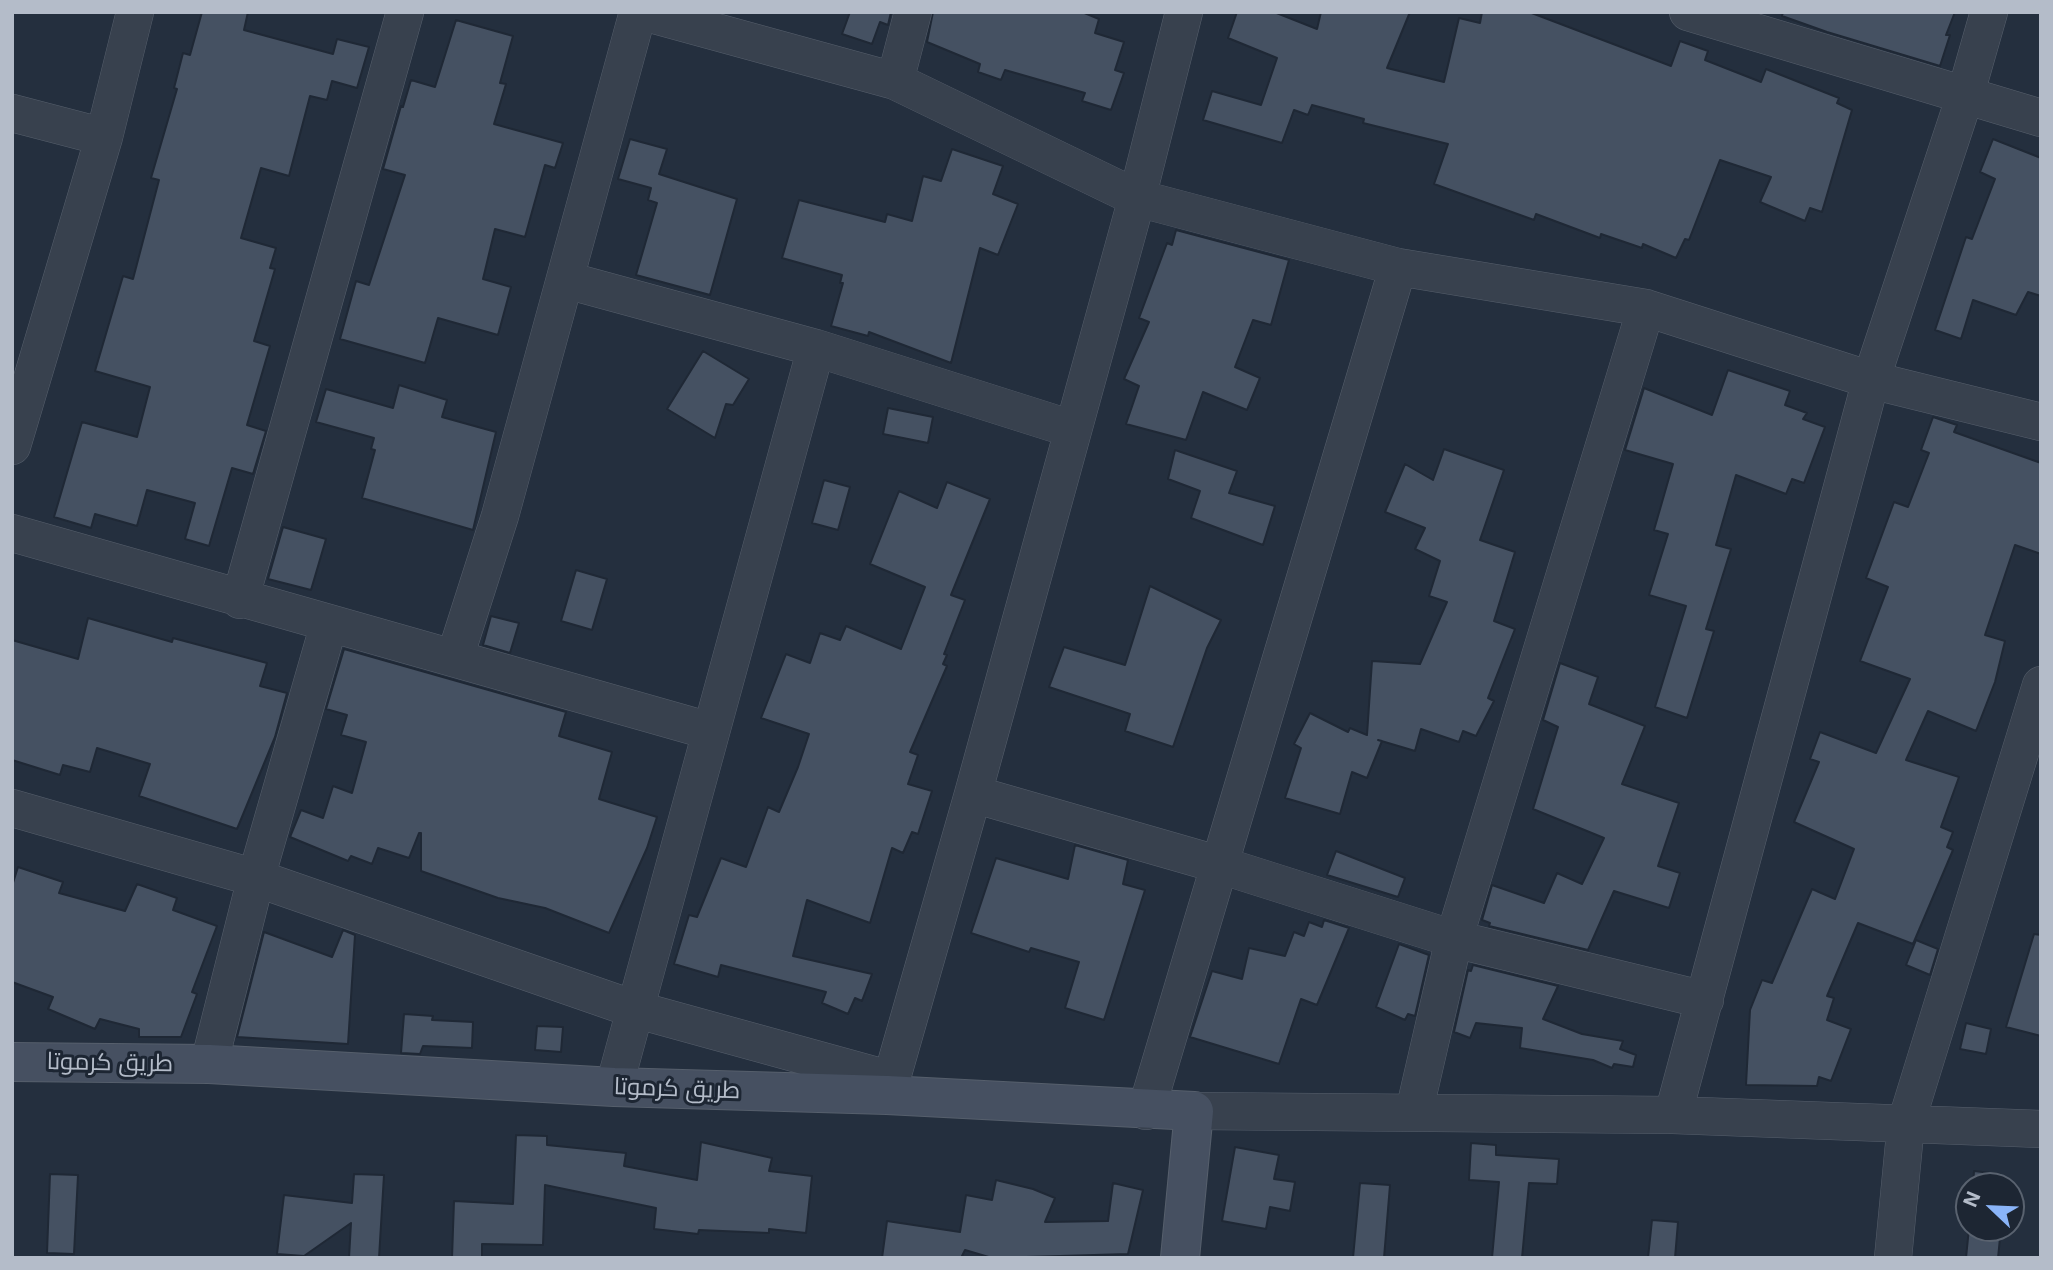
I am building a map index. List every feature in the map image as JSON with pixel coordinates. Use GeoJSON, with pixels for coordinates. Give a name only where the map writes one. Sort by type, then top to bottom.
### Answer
{"type":"FeatureCollection","features":[{"type":"Feature","properties":{"kind":"main road","name":"طريق كرموتا"},"geometry":{"type":"LineString","coordinates":[[12,1062],[209,1064],[614,1087],[889,1088],[1146,1111],[1194,1111]]}},
{"type":"Feature","properties":{"kind":"main road"},"geometry":{"type":"LineString","coordinates":[[1180,1258],[1194,1111]]}},
{"type":"Feature","properties":{"kind":"street"},"geometry":{"type":"LineString","coordinates":[[12,446],[104,137],[135,12]]}},
{"type":"Feature","properties":{"kind":"street"},"geometry":{"type":"LineString","coordinates":[[240,600],[405,12]]}},
{"type":"Feature","properties":{"kind":"street"},"geometry":{"type":"LineString","coordinates":[[455,657],[500,516],[638,12]]}},
{"type":"Feature","properties":{"kind":"street"},"geometry":{"type":"LineString","coordinates":[[643,12],[895,81],[1137,198],[1398,267],[1646,308],[1871,380],[2041,422]]}},
{"type":"Feature","properties":{"kind":"street"},"geometry":{"type":"LineString","coordinates":[[895,81],[913,12]]}},
{"type":"Feature","properties":{"kind":"street"},"geometry":{"type":"LineString","coordinates":[[12,808],[256,878],[634,1009],[889,1088],[1137,198],[1184,12]]}},
{"type":"Feature","properties":{"kind":"street"},"geometry":{"type":"LineString","coordinates":[[1688,12],[1726,17],[1965,96],[2041,118]]}},
{"type":"Feature","properties":{"kind":"street"},"geometry":{"type":"LineString","coordinates":[[1673,1115],[1871,380],[1965,96],[1989,12]]}},
{"type":"Feature","properties":{"kind":"street"},"geometry":{"type":"LineString","coordinates":[[12,113],[104,137]]}},
{"type":"Feature","properties":{"kind":"street"},"geometry":{"type":"LineString","coordinates":[[1146,1111],[1217,864],[1398,267]]}},
{"type":"Feature","properties":{"kind":"street"},"geometry":{"type":"LineString","coordinates":[[566,280],[816,348],[1072,429]]}},
{"type":"Feature","properties":{"kind":"street"},"geometry":{"type":"LineString","coordinates":[[1414,1112],[1454,939],[1646,308]]}},
{"type":"Feature","properties":{"kind":"street"},"geometry":{"type":"LineString","coordinates":[[614,1087],[816,348]]}},
{"type":"Feature","properties":{"kind":"street"},"geometry":{"type":"LineString","coordinates":[[12,533],[240,600],[455,657],[710,731]]}},
{"type":"Feature","properties":{"kind":"street"},"geometry":{"type":"LineString","coordinates":[[209,1064],[256,878],[329,624]]}},
{"type":"Feature","properties":{"kind":"street"},"geometry":{"type":"LineString","coordinates":[[1893,1258],[1906,1123],[2041,685]]}},
{"type":"Feature","properties":{"kind":"street"},"geometry":{"type":"LineString","coordinates":[[973,794],[1217,864],[1454,939],[1705,1000]]}},
{"type":"Feature","properties":{"kind":"street"},"geometry":{"type":"LineString","coordinates":[[1194,1111],[1673,1115],[2041,1129]]}},
{"type":"Feature","properties":{"kind":"building"},"geometry":{"type":"Polygon","coordinates":[[[202,12],[248,12],[244,30],[333,54],[337,39],[369,47],[357,88],[332,81],[327,100],[310,96],[289,176],[261,168],[241,238],[276,248],[270,268],[275,269],[254,341],[270,346],[247,425],[266,431],[253,474],[232,468],[209,546],[185,539],[195,503],[147,490],[137,526],[95,514],[91,528],[54,517],[82,422],[137,437],[150,387],[95,371],[123,276],[133,279],[159,180],[151,178],[177,89],[174,88],[183,53],[190,55],[202,12]]]}},
{"type":"Feature","properties":{"kind":"building"},"geometry":{"type":"Polygon","coordinates":[[[850,12],[891,12],[888,25],[880,22],[872,44],[842,34],[850,12]]]}},
{"type":"Feature","properties":{"kind":"building"},"geometry":{"type":"Polygon","coordinates":[[[933,12],[1082,12],[1099,19],[1095,33],[1124,42],[1115,70],[1124,73],[1111,110],[1082,101],[1085,93],[1005,70],[1001,80],[978,72],[980,64],[927,42],[933,12]]]}},
{"type":"Feature","properties":{"kind":"building"},"geometry":{"type":"Polygon","coordinates":[[[1237,12],[1274,12],[1317,29],[1321,12],[1410,12],[1387,68],[1444,82],[1459,18],[1480,23],[1482,12],[1529,12],[1671,66],[1680,41],[1708,51],[1705,60],[1761,82],[1766,69],[1839,98],[1837,103],[1852,110],[1822,212],[1810,208],[1805,221],[1760,202],[1771,177],[1720,160],[1689,240],[1685,239],[1676,258],[1643,244],[1642,248],[1601,234],[1600,238],[1536,214],[1534,220],[1434,184],[1448,144],[1363,123],[1364,119],[1312,105],[1308,115],[1294,110],[1282,143],[1203,120],[1212,91],[1261,105],[1277,58],[1228,38],[1237,12]]]}},
{"type":"Feature","properties":{"kind":"building"},"geometry":{"type":"Polygon","coordinates":[[[1783,12],[1955,12],[1946,35],[1950,35],[1940,66],[1827,32],[1782,16],[1783,12]]]}},
{"type":"Feature","properties":{"kind":"building"},"geometry":{"type":"Polygon","coordinates":[[[456,20],[513,36],[500,83],[506,84],[494,124],[563,143],[555,168],[545,165],[525,237],[495,229],[483,279],[511,287],[498,335],[438,318],[425,363],[340,339],[356,281],[369,285],[405,175],[383,169],[401,106],[403,107],[411,80],[435,87],[456,20]]]}},
{"type":"Feature","properties":{"kind":"building"},"geometry":{"type":"Polygon","coordinates":[[[630,139],[667,149],[659,174],[737,199],[710,295],[636,275],[657,203],[648,200],[651,188],[618,179],[630,139]]]}},
{"type":"Feature","properties":{"kind":"building"},"geometry":{"type":"Polygon","coordinates":[[[1993,139],[2041,158],[2041,296],[2028,292],[2016,315],[1973,300],[1961,339],[1935,330],[1966,237],[1972,239],[1995,179],[1980,172],[1993,139]]]}},
{"type":"Feature","properties":{"kind":"building"},"geometry":{"type":"Polygon","coordinates":[[[952,149],[1003,166],[993,194],[1018,204],[998,255],[980,248],[951,363],[869,332],[868,336],[831,326],[843,283],[840,283],[842,275],[782,258],[799,200],[885,222],[887,214],[912,221],[923,176],[941,181],[952,149]]]}},
{"type":"Feature","properties":{"kind":"building"},"geometry":{"type":"Polygon","coordinates":[[[1176,230],[1289,260],[1271,325],[1253,320],[1235,367],[1260,378],[1247,410],[1203,392],[1186,440],[1126,424],[1139,386],[1124,379],[1149,322],[1139,318],[1167,243],[1172,245],[1176,230]]]}},
{"type":"Feature","properties":{"kind":"building"},"geometry":{"type":"Polygon","coordinates":[[[703,351],[749,379],[733,405],[726,404],[715,438],[667,409],[703,351]]]}},
{"type":"Feature","properties":{"kind":"building"},"geometry":{"type":"Polygon","coordinates":[[[1728,370],[1790,391],[1785,405],[1807,413],[1803,419],[1825,427],[1804,483],[1792,479],[1786,494],[1736,475],[1716,545],[1731,549],[1706,629],[1714,631],[1687,718],[1655,707],[1686,606],[1649,595],[1668,534],[1654,530],[1673,464],[1625,450],[1644,388],[1712,415],[1728,370]]]}},
{"type":"Feature","properties":{"kind":"building"},"geometry":{"type":"Polygon","coordinates":[[[399,385],[447,400],[442,417],[496,432],[473,530],[362,498],[375,450],[371,449],[374,438],[316,422],[326,389],[393,408],[399,385]]]}},
{"type":"Feature","properties":{"kind":"building"},"geometry":{"type":"Polygon","coordinates":[[[888,408],[933,417],[928,443],[883,434],[888,408]]]}},
{"type":"Feature","properties":{"kind":"building"},"geometry":{"type":"Polygon","coordinates":[[[1933,417],[1957,425],[1954,432],[2041,463],[2041,554],[2015,545],[1985,635],[2005,641],[1995,682],[1976,731],[1928,711],[1906,760],[1959,777],[1941,827],[1953,832],[1947,847],[1953,850],[1913,944],[1858,923],[1827,996],[1834,998],[1827,1020],[1851,1029],[1831,1081],[1819,1077],[1817,1086],[1746,1085],[1750,1010],[1762,980],[1772,983],[1812,889],[1835,899],[1854,849],[1794,822],[1819,762],[1810,759],[1820,732],[1876,753],[1910,679],[1860,661],[1888,587],[1866,578],[1894,502],[1908,507],[1929,453],[1921,450],[1933,417]]]}},
{"type":"Feature","properties":{"kind":"building"},"geometry":{"type":"Polygon","coordinates":[[[1444,449],[1504,470],[1480,540],[1515,552],[1494,621],[1515,629],[1488,698],[1494,701],[1476,736],[1463,731],[1459,742],[1421,729],[1415,751],[1382,741],[1367,778],[1352,772],[1340,814],[1285,798],[1301,748],[1294,744],[1310,713],[1348,732],[1350,728],[1367,735],[1372,661],[1420,664],[1447,602],[1429,596],[1440,561],[1415,549],[1425,528],[1385,512],[1405,464],[1433,480],[1444,449]]]}},
{"type":"Feature","properties":{"kind":"building"},"geometry":{"type":"Polygon","coordinates":[[[1175,450],[1237,471],[1229,493],[1275,506],[1263,545],[1191,518],[1200,491],[1168,479],[1175,450]]]}},
{"type":"Feature","properties":{"kind":"building"},"geometry":{"type":"Polygon","coordinates":[[[824,480],[850,487],[838,530],[812,523],[824,480]]]}},
{"type":"Feature","properties":{"kind":"building"},"geometry":{"type":"Polygon","coordinates":[[[947,482],[990,499],[951,595],[965,600],[944,654],[947,655],[943,664],[947,666],[910,752],[918,755],[908,784],[932,791],[918,834],[912,832],[903,853],[892,848],[870,923],[807,900],[793,956],[872,974],[862,1001],[855,998],[848,1014],[822,1003],[826,992],[721,965],[718,977],[674,964],[689,915],[697,917],[721,858],[746,867],[768,807],[779,812],[798,767],[809,734],[761,718],[786,654],[810,663],[820,633],[840,640],[846,626],[901,649],[925,587],[870,564],[899,491],[937,508],[947,482]]]}},
{"type":"Feature","properties":{"kind":"building"},"geometry":{"type":"Polygon","coordinates":[[[283,527],[326,539],[311,590],[268,579],[283,527]]]}},
{"type":"Feature","properties":{"kind":"building"},"geometry":{"type":"Polygon","coordinates":[[[576,570],[607,579],[592,630],[561,621],[576,570]]]}},
{"type":"Feature","properties":{"kind":"building"},"geometry":{"type":"Polygon","coordinates":[[[1150,586],[1221,620],[1207,648],[1173,747],[1125,731],[1130,714],[1049,687],[1064,647],[1125,665],[1150,586]]]}},
{"type":"Feature","properties":{"kind":"building"},"geometry":{"type":"Polygon","coordinates":[[[491,616],[519,623],[510,653],[483,645],[491,616]]]}},
{"type":"Feature","properties":{"kind":"building"},"geometry":{"type":"Polygon","coordinates":[[[88,618],[172,642],[173,638],[267,663],[260,686],[287,693],[275,737],[237,829],[139,796],[150,764],[97,748],[90,772],[63,765],[60,775],[12,760],[12,640],[78,659],[88,618]]]}},
{"type":"Feature","properties":{"kind":"building"},"geometry":{"type":"Polygon","coordinates":[[[344,649],[566,712],[559,736],[612,752],[599,799],[657,817],[647,848],[609,933],[545,908],[498,898],[421,871],[421,833],[409,858],[378,848],[372,864],[351,856],[348,861],[290,837],[301,810],[323,818],[333,786],[352,793],[366,742],[341,735],[347,715],[326,709],[344,649]]]}},
{"type":"Feature","properties":{"kind":"building"},"geometry":{"type":"Polygon","coordinates":[[[1560,663],[1598,677],[1589,704],[1645,726],[1622,784],[1679,803],[1658,866],[1680,873],[1669,908],[1614,891],[1588,950],[1489,926],[1490,923],[1482,920],[1492,885],[1544,903],[1557,873],[1582,884],[1604,838],[1533,809],[1558,727],[1543,720],[1560,663]]]}},
{"type":"Feature","properties":{"kind":"building"},"geometry":{"type":"Polygon","coordinates":[[[1075,845],[1128,860],[1123,884],[1145,890],[1104,1020],[1065,1008],[1079,962],[1031,948],[1029,952],[971,933],[996,858],[1068,879],[1075,845]]]}},
{"type":"Feature","properties":{"kind":"building"},"geometry":{"type":"Polygon","coordinates":[[[1336,851],[1405,878],[1398,897],[1327,875],[1336,851]]]}},
{"type":"Feature","properties":{"kind":"building"},"geometry":{"type":"Polygon","coordinates":[[[18,867],[63,882],[59,893],[125,911],[137,884],[177,898],[173,910],[217,926],[192,992],[197,994],[181,1037],[139,1037],[139,1029],[100,1019],[95,1029],[48,1009],[53,997],[12,982],[12,886],[18,867]]]}},
{"type":"Feature","properties":{"kind":"building"},"geometry":{"type":"Polygon","coordinates":[[[1324,920],[1349,928],[1317,1005],[1301,999],[1279,1064],[1190,1037],[1212,971],[1242,979],[1249,948],[1285,956],[1294,932],[1304,936],[1309,922],[1322,927],[1324,920]]]}},
{"type":"Feature","properties":{"kind":"building"},"geometry":{"type":"Polygon","coordinates":[[[343,930],[355,935],[348,1044],[237,1037],[264,932],[332,957],[343,930]]]}},
{"type":"Feature","properties":{"kind":"building"},"geometry":{"type":"Polygon","coordinates":[[[2034,934],[2041,935],[2041,1036],[2006,1027],[2034,934]]]}},
{"type":"Feature","properties":{"kind":"building"},"geometry":{"type":"Polygon","coordinates":[[[1916,940],[1938,949],[1930,975],[1906,965],[1916,940]]]}},
{"type":"Feature","properties":{"kind":"building"},"geometry":{"type":"Polygon","coordinates":[[[1399,944],[1429,955],[1415,1016],[1408,1014],[1405,1020],[1376,1007],[1399,944]]]}},
{"type":"Feature","properties":{"kind":"building"},"geometry":{"type":"Polygon","coordinates":[[[1473,965],[1558,986],[1543,1019],[1582,1034],[1623,1041],[1620,1049],[1636,1055],[1633,1067],[1614,1064],[1612,1068],[1593,1060],[1520,1048],[1522,1028],[1476,1023],[1470,1038],[1454,1032],[1468,970],[1471,971],[1473,965]]]}},
{"type":"Feature","properties":{"kind":"building"},"geometry":{"type":"Polygon","coordinates":[[[404,1014],[433,1016],[432,1020],[473,1022],[472,1048],[423,1046],[420,1054],[401,1053],[404,1014]]]}},
{"type":"Feature","properties":{"kind":"building"},"geometry":{"type":"Polygon","coordinates":[[[1966,1023],[1991,1029],[1986,1054],[1960,1049],[1966,1023]]]}},
{"type":"Feature","properties":{"kind":"building"},"geometry":{"type":"Polygon","coordinates":[[[537,1026],[563,1027],[561,1052],[535,1050],[537,1026]]]}},
{"type":"Feature","properties":{"kind":"building"},"geometry":{"type":"Polygon","coordinates":[[[516,1135],[547,1136],[547,1145],[626,1153],[624,1166],[697,1180],[701,1142],[772,1158],[769,1171],[812,1176],[806,1233],[769,1229],[769,1233],[699,1230],[698,1234],[654,1229],[656,1208],[545,1185],[543,1245],[482,1244],[482,1258],[452,1258],[454,1201],[513,1204],[516,1135]]]}},
{"type":"Feature","properties":{"kind":"building"},"geometry":{"type":"Polygon","coordinates":[[[1471,1143],[1496,1145],[1496,1155],[1559,1159],[1557,1184],[1529,1183],[1522,1258],[1492,1258],[1499,1182],[1469,1180],[1471,1143]]]}},
{"type":"Feature","properties":{"kind":"building"},"geometry":{"type":"Polygon","coordinates":[[[1235,1147],[1279,1155],[1274,1179],[1295,1182],[1290,1211],[1270,1207],[1266,1229],[1222,1221],[1235,1147]]]}},
{"type":"Feature","properties":{"kind":"building"},"geometry":{"type":"Polygon","coordinates":[[[50,1174],[78,1175],[74,1254],[47,1253],[50,1174]]]}},
{"type":"Feature","properties":{"kind":"building"},"geometry":{"type":"Polygon","coordinates":[[[354,1174],[384,1175],[379,1258],[349,1258],[351,1223],[304,1256],[277,1254],[284,1195],[352,1203],[354,1174]]]}},
{"type":"Feature","properties":{"kind":"building"},"geometry":{"type":"Polygon","coordinates":[[[996,1180],[1033,1189],[1055,1198],[1045,1222],[1108,1221],[1113,1183],[1143,1190],[1128,1254],[992,1258],[965,1250],[961,1258],[882,1258],[887,1221],[960,1232],[966,1195],[992,1200],[996,1180]]]}},
{"type":"Feature","properties":{"kind":"building"},"geometry":{"type":"Polygon","coordinates":[[[1360,1183],[1390,1185],[1384,1258],[1353,1258],[1360,1183]]]}},
{"type":"Feature","properties":{"kind":"building"},"geometry":{"type":"Polygon","coordinates":[[[1652,1220],[1678,1222],[1675,1258],[1648,1258],[1652,1220]]]}},
{"type":"Feature","properties":{"kind":"building"},"geometry":{"type":"Polygon","coordinates":[[[1968,1242],[2000,1242],[1998,1258],[1966,1258],[1968,1242]]]}}]}
